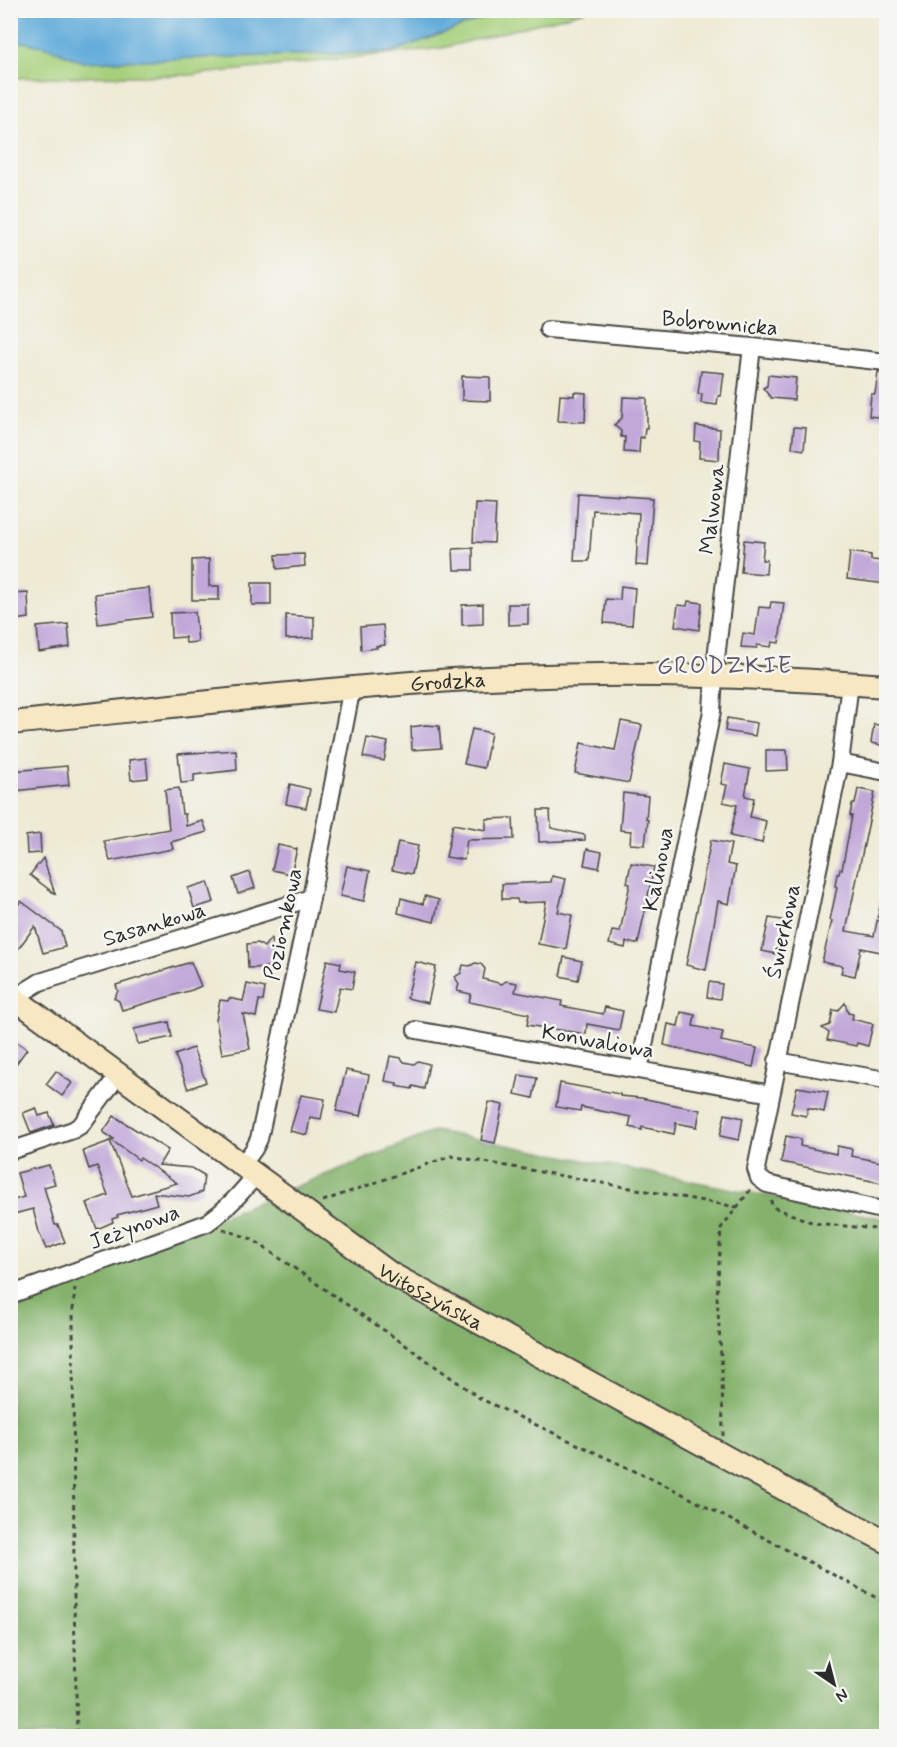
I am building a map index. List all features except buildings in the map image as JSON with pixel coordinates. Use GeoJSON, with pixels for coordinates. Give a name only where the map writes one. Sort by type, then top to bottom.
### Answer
{"type":"FeatureCollection","features":[{"type":"Feature","properties":{"kind":"street","name":"Bobrownicka"},"geometry":{"type":"LineString","coordinates":[[548,329],[752,347],[886,362]]}},
{"type":"Feature","properties":{"kind":"street","name":"Malwowa"},"geometry":{"type":"LineString","coordinates":[[714,676],[752,347]]}},
{"type":"Feature","properties":{"kind":"street","name":"Grodzka"},"geometry":{"type":"LineString","coordinates":[[10,723],[352,687],[455,680],[560,676],[714,676],[886,686]]}},
{"type":"Feature","properties":{"kind":"street","name":"Kalinowa"},"geometry":{"type":"LineString","coordinates":[[639,1070],[712,711],[714,676]]}},
{"type":"Feature","properties":{"kind":"street","name":"Świerkowa"},"geometry":{"type":"LineString","coordinates":[[763,1181],[756,1169],[840,763],[850,683]]}},
{"type":"Feature","properties":{"kind":"street","name":"Poziomkowa"},"geometry":{"type":"LineString","coordinates":[[249,1170],[259,1139],[311,897],[352,687]]}},
{"type":"Feature","properties":{"kind":"street"},"geometry":{"type":"LineString","coordinates":[[840,763],[886,772]]}},
{"type":"Feature","properties":{"kind":"street","name":"Sasankowa"},"geometry":{"type":"LineString","coordinates":[[12,996],[39,982],[311,897]]}},
{"type":"Feature","properties":{"kind":"street","name":"Witoszyńska"},"geometry":{"type":"LineString","coordinates":[[12,996],[391,1274],[723,1456],[886,1541]]}},
{"type":"Feature","properties":{"kind":"street","name":"Konwaliowa"},"geometry":{"type":"LineString","coordinates":[[416,1030],[771,1094]]}},
{"type":"Feature","properties":{"kind":"street"},"geometry":{"type":"LineString","coordinates":[[777,1061],[886,1076]]}},
{"type":"Feature","properties":{"kind":"street"},"geometry":{"type":"LineString","coordinates":[[10,1151],[73,1130],[81,1125],[119,1074]]}},
{"type":"Feature","properties":{"kind":"street","name":"Jeżynowa"},"geometry":{"type":"LineString","coordinates":[[10,1294],[207,1223],[238,1198],[249,1170]]}},
{"type":"Feature","properties":{"kind":"street"},"geometry":{"type":"LineString","coordinates":[[763,1181],[886,1211]]}},
{"type":"Feature","properties":{"kind":"path"},"geometry":{"type":"LineString","coordinates":[[302,1209],[451,1156],[737,1207]]}},
{"type":"Feature","properties":{"kind":"path"},"geometry":{"type":"LineString","coordinates":[[723,1456],[722,1371],[717,1297],[721,1228],[737,1207],[763,1181],[772,1207],[814,1223],[886,1230]]}},
{"type":"Feature","properties":{"kind":"path"},"geometry":{"type":"LineString","coordinates":[[207,1223],[252,1239],[481,1400],[675,1490],[886,1603]]}},
{"type":"Feature","properties":{"kind":"path"},"geometry":{"type":"LineString","coordinates":[[76,1271],[73,1310],[77,1737]]}},
{"type":"Feature","properties":{"kind":"green space"},"geometry":{"type":"Polygon","coordinates":[[[10,11],[586,11],[442,48],[192,75],[11,78],[10,11]]]}},
{"type":"Feature","properties":{"kind":"green space"},"geometry":{"type":"Polygon","coordinates":[[[435,1131],[886,1219],[886,1736],[11,1736],[11,1301],[435,1131]]]}},
{"type":"Feature","properties":{"kind":"water"},"geometry":{"type":"Polygon","coordinates":[[[10,11],[504,11],[392,52],[83,62],[47,47],[11,40],[10,11]]]}},
{"type":"Feature","properties":{"kind":"district","name":"GRODZKIE"},"geometry":{"type":"Point","coordinates":[725,665]}}]}
